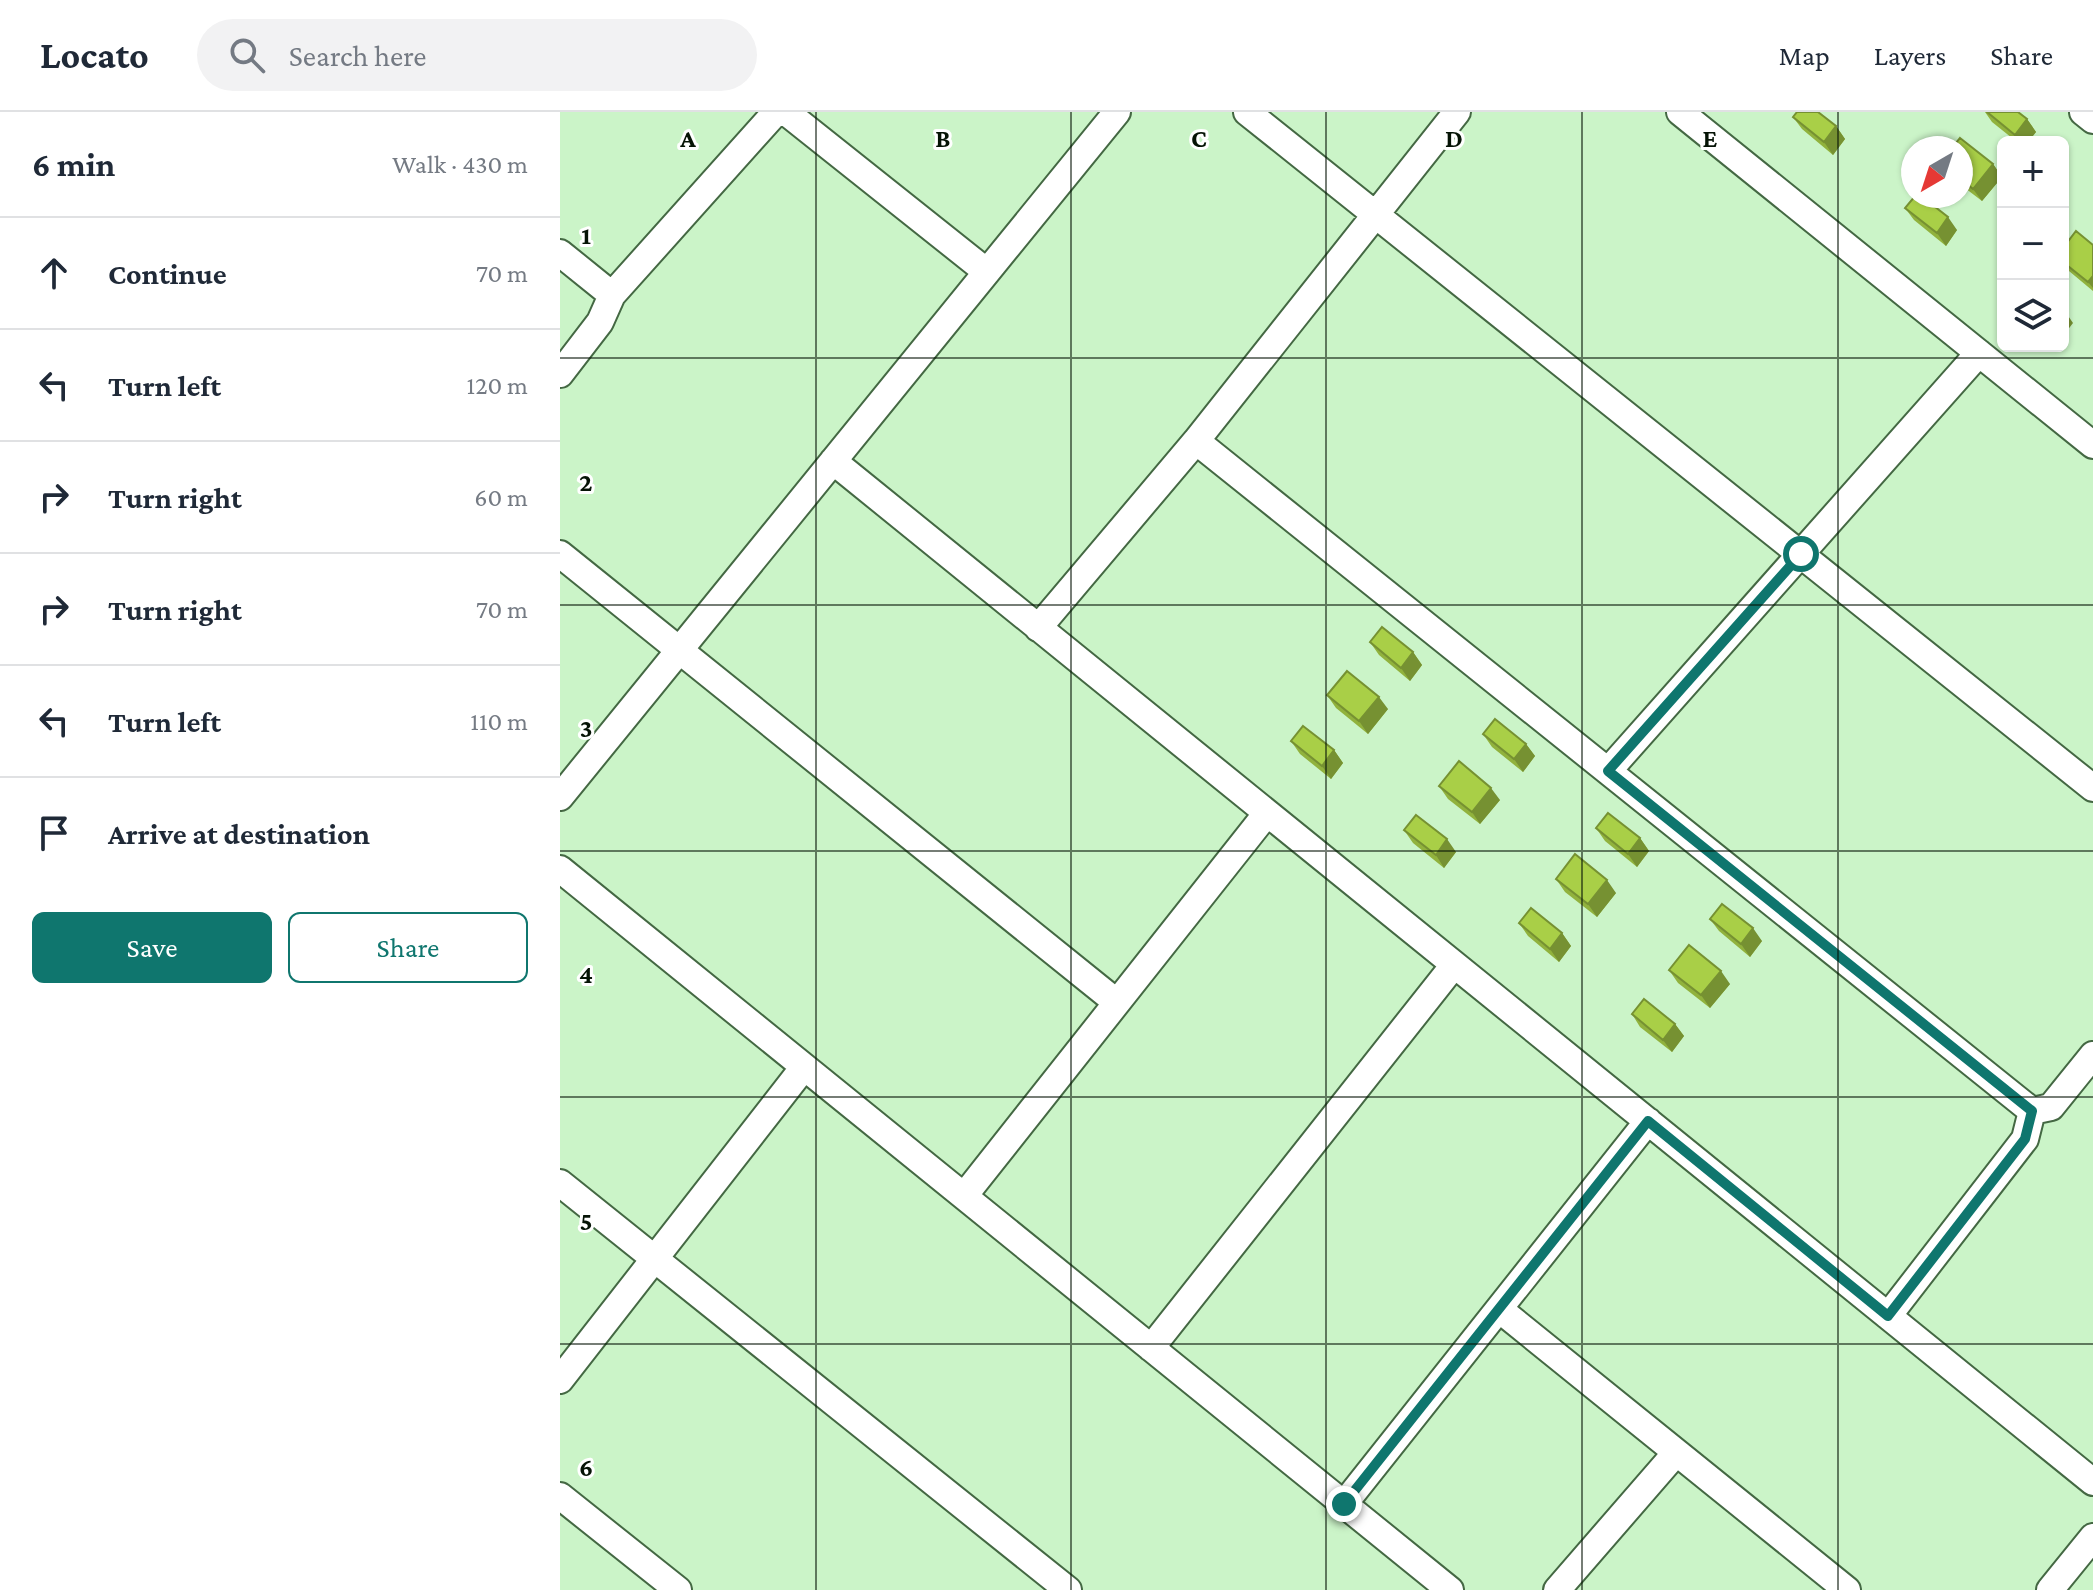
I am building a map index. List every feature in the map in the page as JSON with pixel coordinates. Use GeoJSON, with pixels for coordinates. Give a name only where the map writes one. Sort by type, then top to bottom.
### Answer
{"type":"FeatureCollection","features":[{"type":"Feature","properties":{"kind":"street"},"geometry":{"type":"LineString","coordinates":[[560,374],[600,322],[612,295],[776,112]]}},
{"type":"Feature","properties":{"kind":"street"},"geometry":{"type":"LineString","coordinates":[[786,112],[987,272]]}},
{"type":"Feature","properties":{"kind":"street"},"geometry":{"type":"LineString","coordinates":[[560,797],[1117,112]]}},
{"type":"Feature","properties":{"kind":"street"},"geometry":{"type":"LineString","coordinates":[[1247,112],[2093,788]]}},
{"type":"Feature","properties":{"kind":"street"},"geometry":{"type":"LineString","coordinates":[[1038,628],[1196,441],[1457,112]]}},
{"type":"Feature","properties":{"kind":"street"},"geometry":{"type":"LineString","coordinates":[[1680,112],[2093,445]]}},
{"type":"Feature","properties":{"kind":"street"},"geometry":{"type":"LineString","coordinates":[[2083,112],[2093,120]]}},
{"type":"Feature","properties":{"kind":"street"},"geometry":{"type":"LineString","coordinates":[[560,253],[612,295]]}},
{"type":"Feature","properties":{"kind":"street"},"geometry":{"type":"LineString","coordinates":[[1608,771],[1979,353]]}},
{"type":"Feature","properties":{"kind":"street"},"geometry":{"type":"LineString","coordinates":[[1196,441],[2032,1111]]}},
{"type":"Feature","properties":{"kind":"street"},"geometry":{"type":"LineString","coordinates":[[833,461],[2093,1482]]}},
{"type":"Feature","properties":{"kind":"street"},"geometry":{"type":"LineString","coordinates":[[560,554],[1115,1001]]}},
{"type":"Feature","properties":{"kind":"street"},"geometry":{"type":"LineString","coordinates":[[964,1196],[1115,1001],[1267,813]]}},
{"type":"Feature","properties":{"kind":"street"},"geometry":{"type":"LineString","coordinates":[[560,869],[1450,1590]]}},
{"type":"Feature","properties":{"kind":"street"},"geometry":{"type":"LineString","coordinates":[[1151,1348],[1454,965]]}},
{"type":"Feature","properties":{"kind":"street"},"geometry":{"type":"LineString","coordinates":[[2032,1111],[2051,1107],[2093,1055]]}},
{"type":"Feature","properties":{"kind":"street"},"geometry":{"type":"LineString","coordinates":[[560,1380],[804,1067]]}},
{"type":"Feature","properties":{"kind":"street"},"geometry":{"type":"LineString","coordinates":[[1888,1316],[2025,1139],[2032,1111]]}},
{"type":"Feature","properties":{"kind":"street"},"geometry":{"type":"LineString","coordinates":[[1344,1504],[1648,1121]]}},
{"type":"Feature","properties":{"kind":"street"},"geometry":{"type":"LineString","coordinates":[[560,1183],[1068,1590]]}},
{"type":"Feature","properties":{"kind":"street"},"geometry":{"type":"LineString","coordinates":[[1499,1309],[1847,1590]]}},
{"type":"Feature","properties":{"kind":"street"},"geometry":{"type":"LineString","coordinates":[[1557,1590],[1675,1454]]}},
{"type":"Feature","properties":{"kind":"street"},"geometry":{"type":"LineString","coordinates":[[560,1496],[665,1586]]}},
{"type":"Feature","properties":{"kind":"street"},"geometry":{"type":"LineString","coordinates":[[2050,1590],[2093,1537]]}},
{"type":"Feature","properties":{"kind":"building"},"geometry":{"type":"Polygon","coordinates":[[[1797,112],[1818,112],[1836,126],[1824,142],[1793,117],[1797,112]]]}},
{"type":"Feature","properties":{"kind":"building"},"geometry":{"type":"Polygon","coordinates":[[[1987,112],[2018,112],[2027,119],[2015,135],[1987,112]]]}},
{"type":"Feature","properties":{"kind":"building"},"geometry":{"type":"Polygon","coordinates":[[[1973,148],[1993,164],[1973,189],[1973,148]]]}},
{"type":"Feature","properties":{"kind":"building"},"geometry":{"type":"Polygon","coordinates":[[[1905,208],[1936,208],[1948,217],[1937,233],[1905,208]]]}},
{"type":"Feature","properties":{"kind":"building"},"geometry":{"type":"Polygon","coordinates":[[[2076,231],[2093,245],[2093,276],[2088,282],[2069,267],[2069,240],[2076,231]]]}},
{"type":"Feature","properties":{"kind":"building"},"geometry":{"type":"Polygon","coordinates":[[[1382,627],[1413,652],[1401,668],[1370,642],[1382,627]]]}},
{"type":"Feature","properties":{"kind":"building"},"geometry":{"type":"Polygon","coordinates":[[[1347,671],[1379,697],[1359,721],[1327,695],[1347,671]]]}},
{"type":"Feature","properties":{"kind":"building"},"geometry":{"type":"Polygon","coordinates":[[[1495,719],[1526,744],[1514,759],[1483,734],[1495,719]]]}},
{"type":"Feature","properties":{"kind":"building"},"geometry":{"type":"Polygon","coordinates":[[[1303,726],[1334,750],[1322,766],[1291,741],[1303,726]]]}},
{"type":"Feature","properties":{"kind":"building"},"geometry":{"type":"Polygon","coordinates":[[[1459,761],[1491,788],[1472,812],[1439,786],[1459,761]]]}},
{"type":"Feature","properties":{"kind":"building"},"geometry":{"type":"Polygon","coordinates":[[[1608,813],[1640,838],[1628,854],[1596,828],[1608,813]]]}},
{"type":"Feature","properties":{"kind":"building"},"geometry":{"type":"Polygon","coordinates":[[[1416,815],[1447,839],[1436,855],[1404,830],[1416,815]]]}},
{"type":"Feature","properties":{"kind":"building"},"geometry":{"type":"Polygon","coordinates":[[[1575,854],[1607,880],[1588,904],[1556,879],[1575,854]]]}},
{"type":"Feature","properties":{"kind":"building"},"geometry":{"type":"Polygon","coordinates":[[[1722,904],[1753,928],[1741,944],[1710,919],[1722,904]]]}},
{"type":"Feature","properties":{"kind":"building"},"geometry":{"type":"Polygon","coordinates":[[[1531,908],[1562,933],[1550,949],[1519,923],[1531,908]]]}},
{"type":"Feature","properties":{"kind":"building"},"geometry":{"type":"Polygon","coordinates":[[[1689,945],[1721,971],[1701,995],[1669,970],[1689,945]]]}},
{"type":"Feature","properties":{"kind":"building"},"geometry":{"type":"Polygon","coordinates":[[[1644,999],[1675,1024],[1663,1040],[1632,1014],[1644,999]]]}},
{"type":"Feature","properties":{"kind":"route"},"geometry":{"type":"LineString","coordinates":[[1344,1504],[1648,1121],[1888,1316],[2025,1139],[2032,1111],[1608,771],[1801,554]]}}]}
